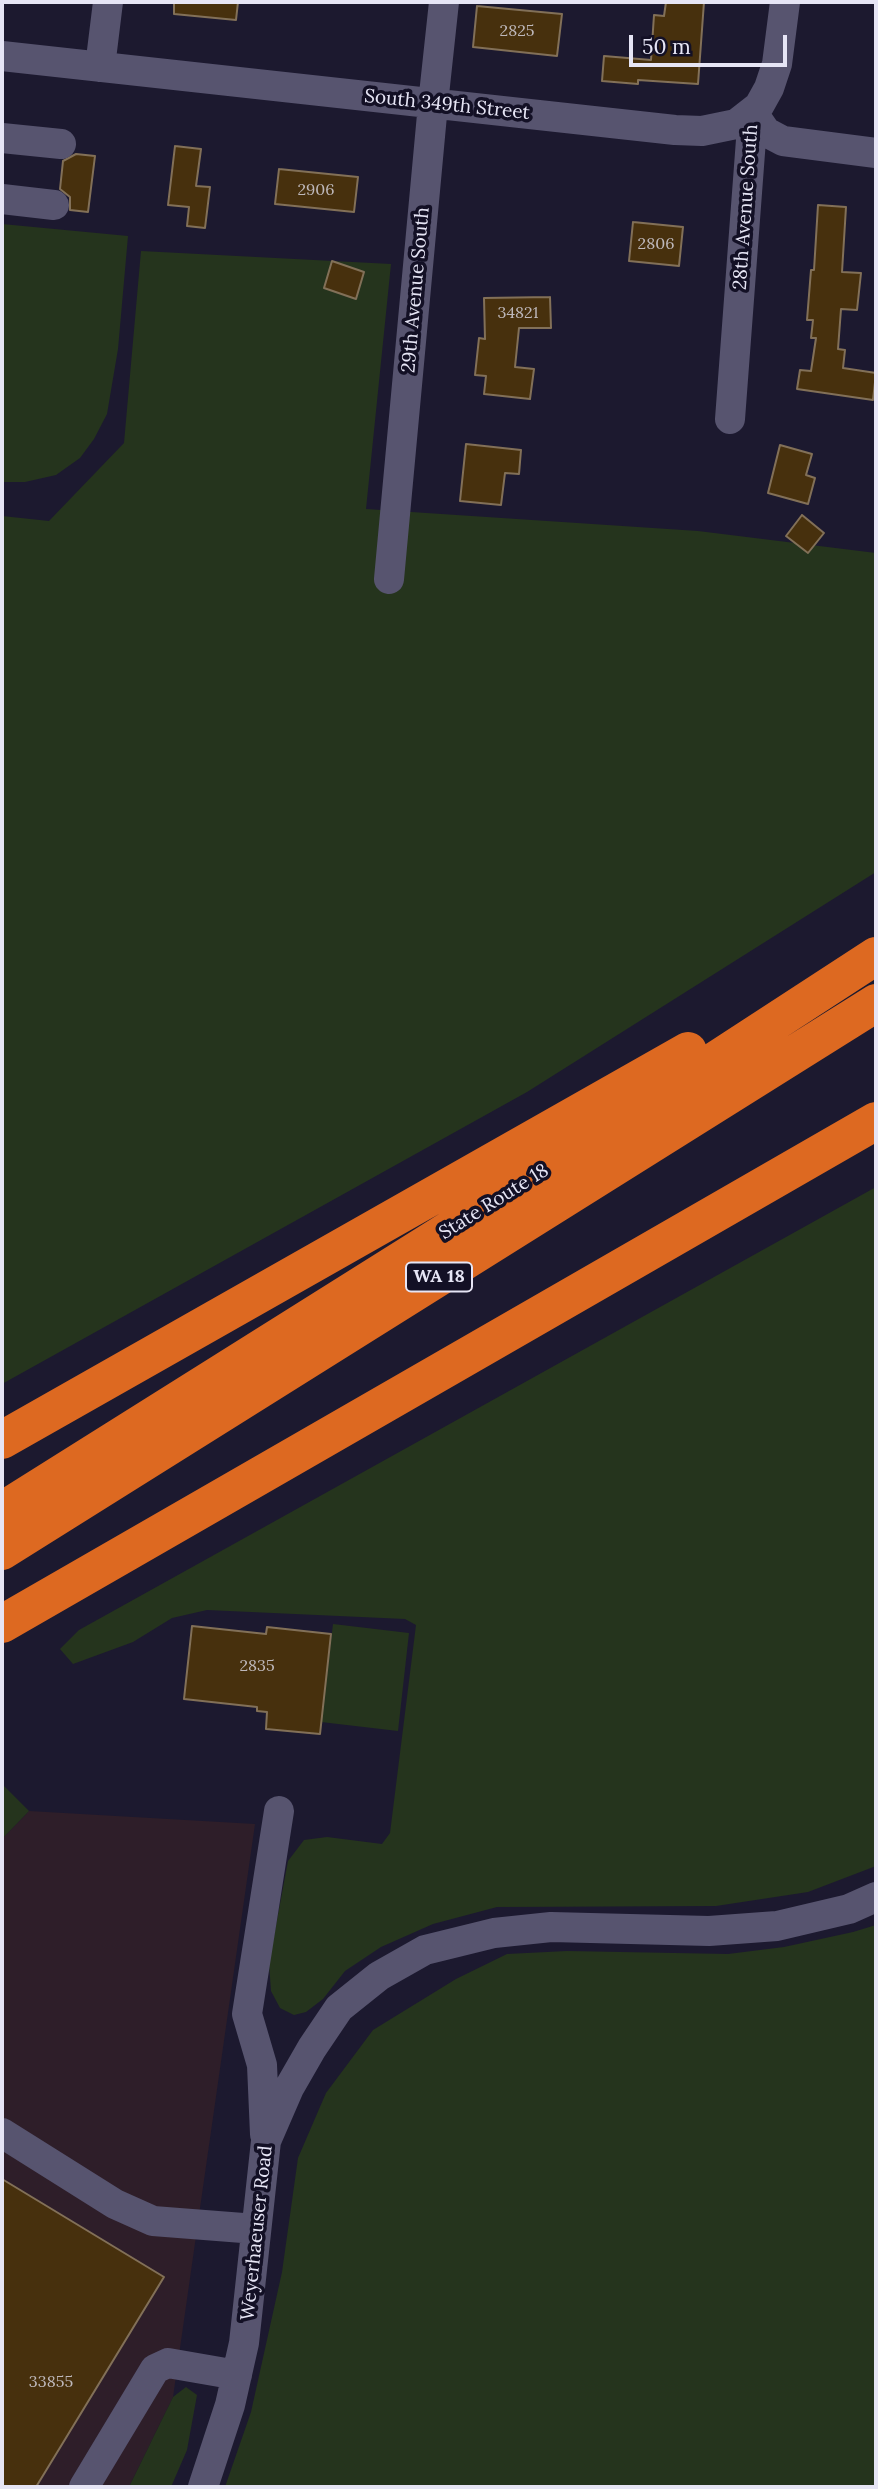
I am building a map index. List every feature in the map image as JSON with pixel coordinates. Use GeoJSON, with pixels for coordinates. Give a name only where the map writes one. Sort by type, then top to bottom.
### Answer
{"type":"FeatureCollection","features":[{"type":"Feature","properties":{"kind":"highway"},"geometry":{"type":"LineString","coordinates":[[2,1440],[667,1062],[871,959]]}},
{"type":"Feature","properties":{"kind":"highway","name":"State Route 18"},"geometry":{"type":"LineString","coordinates":[[2,1511],[610,1129],[871,959]]}},
{"type":"Feature","properties":{"kind":"highway","name":"State Route 18"},"geometry":{"type":"LineString","coordinates":[[2,1551],[876,1003]]}},
{"type":"Feature","properties":{"kind":"highway"},"geometry":{"type":"LineString","coordinates":[[2,1624],[876,1121]]}},
{"type":"Feature","properties":{"kind":"highway"},"geometry":{"type":"LineString","coordinates":[[2,1641],[73,1584]]}},
{"type":"Feature","properties":{"kind":"street"},"geometry":{"type":"LineString","coordinates":[[100,67],[108,2]]}},
{"type":"Feature","properties":{"kind":"street","name":"29th Avenue South"},"geometry":{"type":"LineString","coordinates":[[390,579],[432,104],[444,2]]}},
{"type":"Feature","properties":{"kind":"street","name":"28th Avenue South"},"geometry":{"type":"LineString","coordinates":[[730,419],[753,113],[773,76],[779,53],[785,2]]}},
{"type":"Feature","properties":{"kind":"street","name":"South 349th Street"},"geometry":{"type":"LineString","coordinates":[[2,56],[675,130],[702,131],[726,127],[753,113]]}},
{"type":"Feature","properties":{"kind":"street"},"geometry":{"type":"LineString","coordinates":[[753,113],[766,132],[783,141],[876,153]]}},
{"type":"Feature","properties":{"kind":"street"},"geometry":{"type":"LineString","coordinates":[[2,138],[61,144]]}},
{"type":"Feature","properties":{"kind":"street"},"geometry":{"type":"LineString","coordinates":[[2,199],[54,205]]}},
{"type":"Feature","properties":{"kind":"street"},"geometry":{"type":"LineString","coordinates":[[266,2141],[262,2065],[247,2014],[279,1811]]}},
{"type":"Feature","properties":{"kind":"street","name":"Weyerhaeuser Road"},"geometry":{"type":"LineString","coordinates":[[203,2487],[230,2405],[244,2343],[266,2141],[289,2088],[339,2008],[379,1976],[425,1950],[494,1933],[551,1927],[709,1931],[777,1926],[849,1909],[876,1898]]}},
{"type":"Feature","properties":{"kind":"street"},"geometry":{"type":"LineString","coordinates":[[2,2133],[115,2204],[153,2221],[256,2229]]}},
{"type":"Feature","properties":{"kind":"street"},"geometry":{"type":"LineString","coordinates":[[84,2487],[155,2369],[168,2363],[237,2375]]}},
{"type":"Feature","properties":{"kind":"shaded area"},"geometry":{"type":"Polygon","coordinates":[[[29,1811],[255,1824],[173,2397],[129,2487],[2,2487],[2,1839],[29,1811]]]}},
{"type":"Feature","properties":{"kind":"green space"},"geometry":{"type":"Polygon","coordinates":[[[2,224],[128,236],[118,349],[107,414],[80,458],[56,475],[25,482],[2,482],[2,224]]]}},
{"type":"Feature","properties":{"kind":"green space"},"geometry":{"type":"Polygon","coordinates":[[[141,251],[391,264],[366,509],[698,531],[876,553],[876,872],[527,1092],[2,1384],[2,516],[49,521],[124,443],[141,251]]]}},
{"type":"Feature","properties":{"kind":"green space"},"geometry":{"type":"Polygon","coordinates":[[[876,1187],[876,1866],[808,1892],[716,1906],[497,1907],[433,1924],[381,1947],[345,1971],[323,1999],[306,2012],[294,2015],[280,2008],[271,1991],[269,1963],[288,1861],[304,1840],[327,1837],[382,1844],[390,1833],[416,1625],[405,1619],[207,1610],[172,1618],[133,1642],[73,1664],[60,1649],[79,1630],[876,1187]]]}},
{"type":"Feature","properties":{"kind":"green space"},"geometry":{"type":"Polygon","coordinates":[[[333,1624],[409,1633],[398,1731],[321,1722],[333,1624]]]}},
{"type":"Feature","properties":{"kind":"green space"},"geometry":{"type":"Polygon","coordinates":[[[2,1784],[29,1811],[2,1839],[2,1784]]]}},
{"type":"Feature","properties":{"kind":"green space"},"geometry":{"type":"Polygon","coordinates":[[[876,1925],[876,2487],[225,2487],[251,2412],[282,2272],[298,2158],[326,2093],[373,2030],[456,1979],[507,1954],[567,1951],[728,1954],[784,1947],[876,1925]]]}},
{"type":"Feature","properties":{"kind":"green space"},"geometry":{"type":"Polygon","coordinates":[[[186,2387],[197,2395],[187,2450],[171,2487],[129,2487],[173,2397],[186,2387]]]}},
{"type":"Feature","properties":{"kind":"building"},"geometry":{"type":"Polygon","coordinates":[[[174,2],[238,2],[236,20],[174,14],[174,2]]]}},
{"type":"Feature","properties":{"kind":"building"},"geometry":{"type":"Polygon","coordinates":[[[666,2],[704,2],[698,84],[638,80],[638,84],[602,81],[604,56],[651,60],[654,15],[664,16],[666,2]]]}},
{"type":"Feature","properties":{"kind":"building"},"geometry":{"type":"Polygon","coordinates":[[[477,6],[562,14],[557,56],[473,47],[477,6]]]}},
{"type":"Feature","properties":{"kind":"building"},"geometry":{"type":"Polygon","coordinates":[[[175,146],[201,149],[196,186],[210,187],[205,228],[187,226],[189,207],[168,205],[175,146]]]}},
{"type":"Feature","properties":{"kind":"building"},"geometry":{"type":"Polygon","coordinates":[[[76,154],[95,156],[88,212],[70,210],[70,197],[60,189],[63,161],[76,154]]]}},
{"type":"Feature","properties":{"kind":"building"},"geometry":{"type":"Polygon","coordinates":[[[279,169],[358,177],[354,212],[275,204],[279,169]]]}},
{"type":"Feature","properties":{"kind":"building"},"geometry":{"type":"Polygon","coordinates":[[[818,205],[846,207],[842,272],[861,273],[857,310],[841,309],[838,349],[845,350],[843,368],[876,373],[873,400],[797,389],[800,370],[811,371],[816,338],[811,338],[813,320],[807,320],[811,270],[814,270],[818,205]]]}},
{"type":"Feature","properties":{"kind":"building"},"geometry":{"type":"Polygon","coordinates":[[[633,222],[683,227],[679,266],[629,261],[633,222]]]}},
{"type":"Feature","properties":{"kind":"building"},"geometry":{"type":"Polygon","coordinates":[[[332,261],[364,272],[356,299],[324,288],[332,261]]]}},
{"type":"Feature","properties":{"kind":"building"},"geometry":{"type":"Polygon","coordinates":[[[550,297],[551,328],[519,328],[515,367],[534,369],[530,399],[484,394],[486,376],[475,375],[479,338],[485,339],[484,298],[550,297]]]}},
{"type":"Feature","properties":{"kind":"building"},"geometry":{"type":"Polygon","coordinates":[[[466,444],[521,450],[519,474],[505,473],[501,505],[460,501],[466,444]]]}},
{"type":"Feature","properties":{"kind":"building"},"geometry":{"type":"Polygon","coordinates":[[[780,445],[812,454],[806,475],[815,478],[808,504],[768,493],[780,445]]]}},
{"type":"Feature","properties":{"kind":"building"},"geometry":{"type":"Polygon","coordinates":[[[802,515],[824,533],[808,553],[786,536],[802,515]]]}},
{"type":"Feature","properties":{"kind":"building"},"geometry":{"type":"Polygon","coordinates":[[[192,1626],[266,1634],[267,1627],[331,1634],[320,1734],[266,1729],[267,1712],[257,1711],[257,1707],[184,1699],[192,1626]]]}},
{"type":"Feature","properties":{"kind":"building"},"geometry":{"type":"Polygon","coordinates":[[[2,2179],[164,2277],[36,2487],[2,2487],[2,2179]]]}}]}
